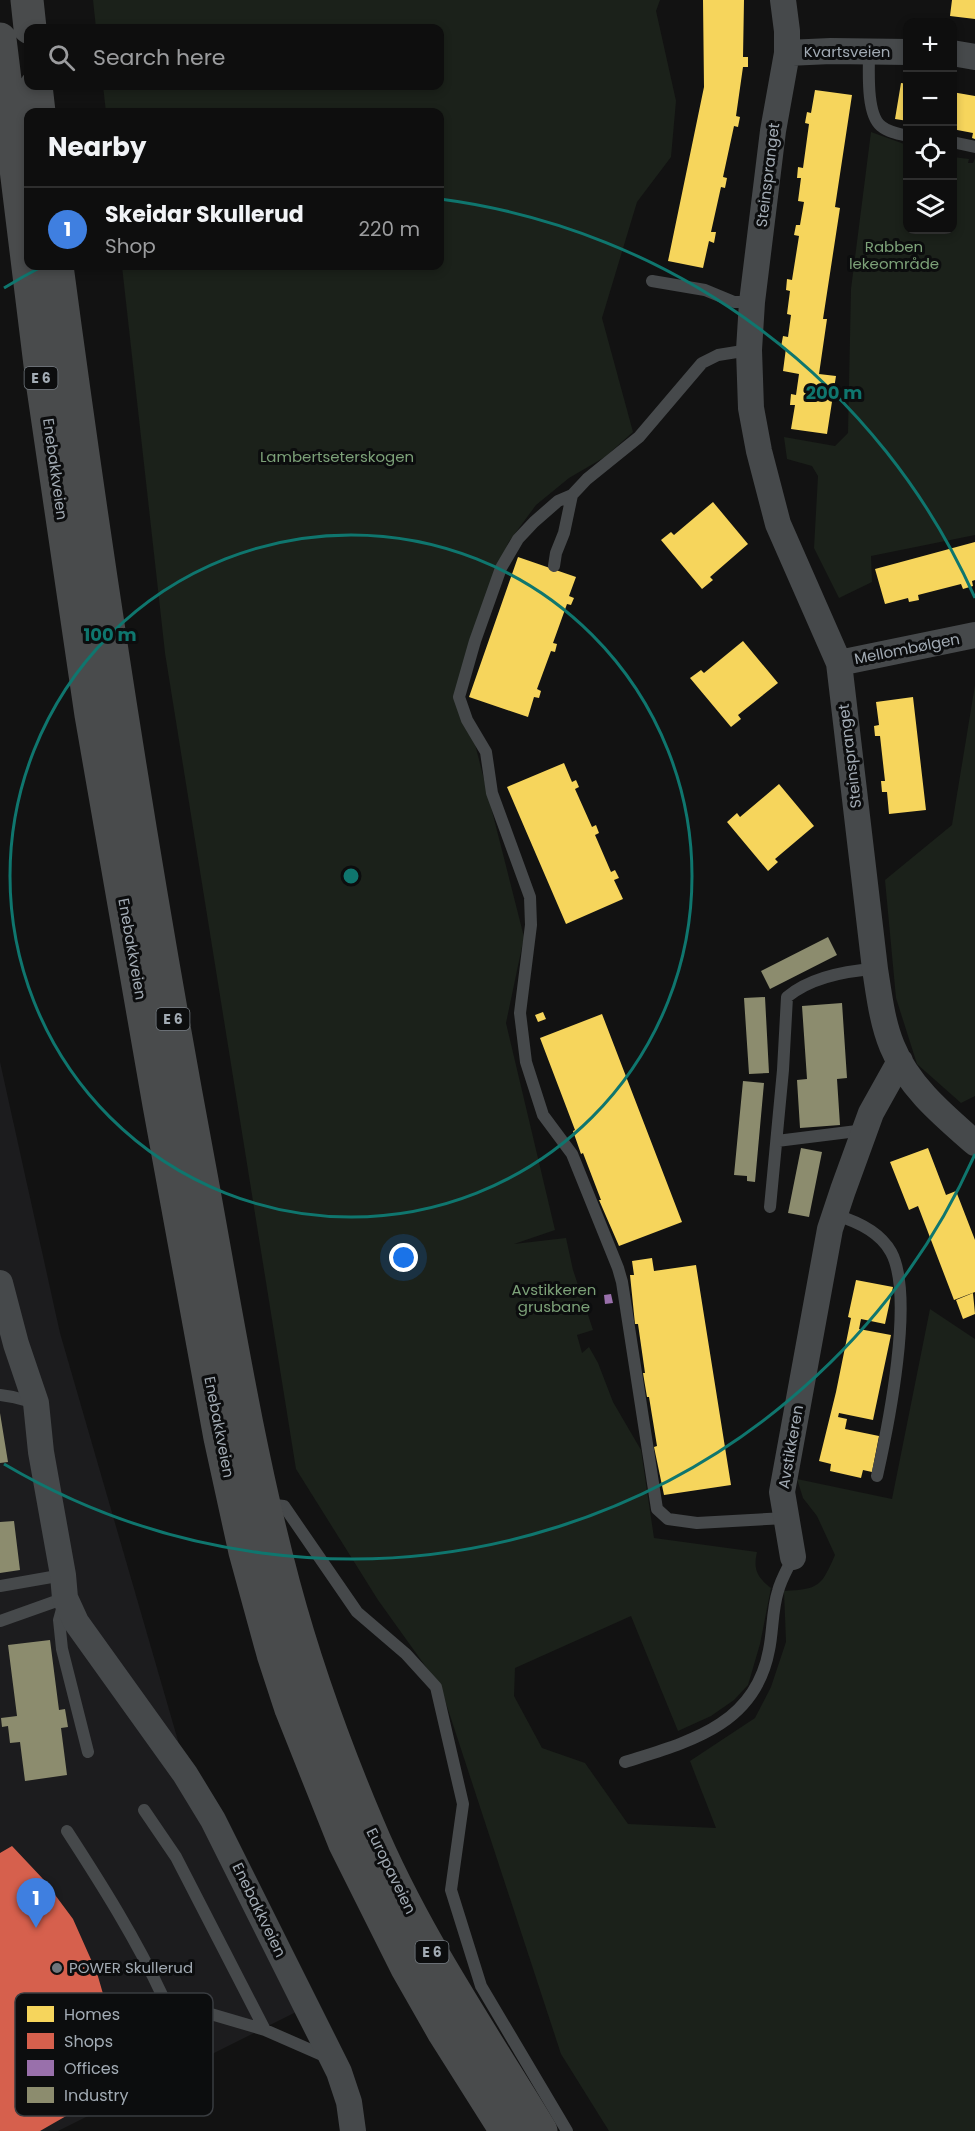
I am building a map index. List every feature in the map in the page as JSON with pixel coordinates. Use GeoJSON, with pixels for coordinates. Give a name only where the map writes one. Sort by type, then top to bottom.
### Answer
{"type":"FeatureCollection","features":[{"type":"Feature","properties":{"kind":"highway"},"geometry":{"type":"LineString","coordinates":[[27,0],[30,24]]}},
{"type":"Feature","properties":{"kind":"highway","name":"Enebakkveien"},"geometry":{"type":"LineString","coordinates":[[0,39],[24,234]]}},
{"type":"Feature","properties":{"kind":"highway"},"geometry":{"type":"LineString","coordinates":[[36,90],[39,108]]}},
{"type":"Feature","properties":{"kind":"highway","name":"Enebakkveien"},"geometry":{"type":"LineString","coordinates":[[28,270],[42,381],[91,715],[220,1438],[245,1552],[273,1654],[317,1776],[344,1842]]}},
{"type":"Feature","properties":{"kind":"highway","name":"Enebakkveien"},"geometry":{"type":"LineString","coordinates":[[58,270],[104,604],[190,1120],[264,1504],[301,1644],[342,1762]]}},
{"type":"Feature","properties":{"kind":"highway","name":"Europaveien"},"geometry":{"type":"LineString","coordinates":[[342,1762],[370,1831],[428,1945],[541,2131]]}},
{"type":"Feature","properties":{"kind":"highway","name":"Europaveien"},"geometry":{"type":"LineString","coordinates":[[344,1842],[407,1968],[444,2033],[506,2131]]}},
{"type":"Feature","properties":{"kind":"street","name":"Steinspranget"},"geometry":{"type":"LineString","coordinates":[[783,0],[787,53],[773,131],[752,302],[749,350],[751,408],[759,451],[778,524],[838,663],[875,969],[892,1046],[914,1085],[975,1143]]}},
{"type":"Feature","properties":{"kind":"street","name":"Kvartsveien"},"geometry":{"type":"LineString","coordinates":[[787,53],[831,44],[869,52],[903,52]]}},
{"type":"Feature","properties":{"kind":"street"},"geometry":{"type":"LineString","coordinates":[[957,54],[975,57]]}},
{"type":"Feature","properties":{"kind":"street","name":"Mellombølgen"},"geometry":{"type":"LineString","coordinates":[[838,663],[975,635]]}},
{"type":"Feature","properties":{"kind":"street","name":"Avstikkeren"},"geometry":{"type":"LineString","coordinates":[[793,1557],[782,1492],[822,1271],[835,1215],[871,1113],[900,1061]]}},
{"type":"Feature","properties":{"kind":"street","name":"Enebakkveien"},"geometry":{"type":"LineString","coordinates":[[0,1283],[3,1310],[36,1403],[41,1452],[64,1587],[76,1622],[185,1774],[213,1820],[332,2059],[349,2102],[352,2131]]}},
{"type":"Feature","properties":{"kind":"lane"},"geometry":{"type":"LineString","coordinates":[[869,52],[870,90],[878,124],[886,130],[903,135]]}},
{"type":"Feature","properties":{"kind":"lane"},"geometry":{"type":"LineString","coordinates":[[957,143],[975,147]]}},
{"type":"Feature","properties":{"kind":"lane"},"geometry":{"type":"LineString","coordinates":[[652,281],[705,290],[734,302],[752,302]]}},
{"type":"Feature","properties":{"kind":"lane"},"geometry":{"type":"LineString","coordinates":[[749,350],[718,356],[702,363],[639,437],[587,479],[572,495],[558,501],[534,522],[510,551],[501,568],[475,641],[459,697],[467,720],[486,752],[492,793],[530,897],[531,926],[520,1013],[526,1062],[543,1115],[572,1154],[622,1282],[657,1509],[668,1519],[681,1522],[786,1518]]}},
{"type":"Feature","properties":{"kind":"lane"},"geometry":{"type":"LineString","coordinates":[[554,566],[572,495]]}},
{"type":"Feature","properties":{"kind":"lane"},"geometry":{"type":"LineString","coordinates":[[770,1207],[777,1141],[786,997],[800,986],[811,982],[856,970],[875,969]]}},
{"type":"Feature","properties":{"kind":"lane"},"geometry":{"type":"LineString","coordinates":[[777,1141],[865,1130]]}},
{"type":"Feature","properties":{"kind":"lane"},"geometry":{"type":"LineString","coordinates":[[835,1215],[859,1223],[875,1234],[890,1251],[898,1271],[900,1303],[897,1367],[877,1476]]}},
{"type":"Feature","properties":{"kind":"lane"},"geometry":{"type":"LineString","coordinates":[[0,1395],[36,1403]]}},
{"type":"Feature","properties":{"kind":"lane"},"geometry":{"type":"LineString","coordinates":[[264,1504],[284,1506],[357,1612],[406,1654],[436,1687],[463,1804],[451,1890],[481,1986],[567,2131]]}},
{"type":"Feature","properties":{"kind":"lane","name":"Avstikkeren"},"geometry":{"type":"LineString","coordinates":[[625,1762],[693,1740],[711,1731],[744,1705],[757,1688],[769,1653],[778,1591],[793,1557]]}},
{"type":"Feature","properties":{"kind":"lane"},"geometry":{"type":"LineString","coordinates":[[0,1586],[64,1587]]}},
{"type":"Feature","properties":{"kind":"lane"},"geometry":{"type":"LineString","coordinates":[[0,1621],[64,1587]]}},
{"type":"Feature","properties":{"kind":"lane"},"geometry":{"type":"LineString","coordinates":[[64,1587],[59,1620],[62,1650],[88,1752]]}},
{"type":"Feature","properties":{"kind":"lane"},"geometry":{"type":"LineString","coordinates":[[144,1810],[176,1857],[265,2030]]}},
{"type":"Feature","properties":{"kind":"lane"},"geometry":{"type":"LineString","coordinates":[[67,1831],[124,1920],[161,1993]]}},
{"type":"Feature","properties":{"kind":"lane"},"geometry":{"type":"LineString","coordinates":[[213,2014],[265,2030],[332,2059]]}},
{"type":"Feature","properties":{"kind":"shaded area"},"geometry":{"type":"Polygon","coordinates":[[[0,1062],[60,1333],[181,1751],[308,2006],[213,2054],[213,1993],[15,1993],[15,2116],[88,2116],[58,2131],[0,2131],[0,1062]]]}},
{"type":"Feature","properties":{"kind":"green space","name":"Lambertseterskogen"},"geometry":{"type":"Polygon","coordinates":[[[93,0],[660,0],[656,11],[676,101],[671,157],[637,202],[602,318],[633,432],[605,457],[569,478],[536,505],[508,543],[459,681],[524,937],[506,1023],[555,1230],[514,1244],[566,1238],[573,1270],[593,1330],[577,1335],[582,1353],[589,1347],[598,1363],[613,1402],[641,1450],[654,1538],[757,1552],[757,1573],[771,1588],[760,1644],[748,1685],[734,1700],[711,1716],[678,1731],[631,1616],[515,1668],[514,1696],[542,1748],[585,1763],[628,1824],[716,1828],[690,1761],[755,1718],[771,1687],[786,1642],[784,1591],[805,1589],[817,1584],[826,1574],[835,1555],[817,1516],[803,1498],[797,1479],[892,1499],[930,1309],[975,1339],[975,2131],[609,2131],[561,2054],[441,1688],[378,1600],[296,1469],[165,653],[122,270],[444,270],[444,108],[106,108],[103,90],[444,90],[444,24],[96,24],[93,0]]]}},
{"type":"Feature","properties":{"kind":"green space","name":"Rabben lekeområde"},"geometry":{"type":"Polygon","coordinates":[[[871,132],[903,144],[903,234],[957,234],[957,158],[969,159],[968,163],[973,163],[975,158],[975,535],[871,556],[872,582],[839,598],[814,548],[818,476],[812,466],[787,459],[784,437],[835,446],[848,433],[851,289],[871,132]]]}},
{"type":"Feature","properties":{"kind":"green space"},"geometry":{"type":"Polygon","coordinates":[[[975,685],[975,1096],[961,1103],[917,1064],[896,998],[885,880],[952,825],[975,685]]]}},
{"type":"Feature","properties":{"kind":"building: Homes"},"geometry":{"type":"Polygon","coordinates":[[[703,0],[744,0],[743,57],[748,57],[748,67],[743,67],[736,116],[740,117],[738,127],[734,126],[723,177],[727,178],[725,188],[721,187],[711,232],[716,232],[714,243],[709,241],[703,268],[668,261],[704,87],[703,0]]]}},
{"type":"Feature","properties":{"kind":"building: Homes"},"geometry":{"type":"Polygon","coordinates":[[[952,0],[975,0],[975,19],[950,16],[952,0]]]}},
{"type":"Feature","properties":{"kind":"building: Homes"},"geometry":{"type":"Polygon","coordinates":[[[901,83],[903,83],[903,120],[895,119],[901,83]]]}},
{"type":"Feature","properties":{"kind":"building: Homes"},"geometry":{"type":"Polygon","coordinates":[[[815,90],[852,95],[835,207],[840,208],[823,319],[827,319],[819,374],[836,376],[827,434],[791,429],[795,405],[790,405],[791,394],[796,395],[799,374],[783,371],[786,348],[781,347],[783,336],[788,337],[791,315],[787,314],[790,291],[786,290],[787,279],[792,280],[799,236],[794,235],[796,225],[800,225],[804,202],[798,201],[801,178],[797,178],[798,167],[803,168],[809,124],[805,123],[807,112],[811,113],[815,90]]]}},
{"type":"Feature","properties":{"kind":"building: Homes"},"geometry":{"type":"Polygon","coordinates":[[[957,93],[975,96],[975,139],[972,138],[973,133],[957,130],[957,93]]]}},
{"type":"Feature","properties":{"kind":"building: Homes"},"geometry":{"type":"Polygon","coordinates":[[[713,502],[748,544],[710,577],[713,580],[702,589],[661,540],[671,532],[674,535],[713,502]]]}},
{"type":"Feature","properties":{"kind":"building: Homes"},"geometry":{"type":"Polygon","coordinates":[[[975,542],[973,586],[963,589],[961,584],[918,595],[919,600],[909,602],[908,598],[885,604],[875,569],[975,542]]]}},
{"type":"Feature","properties":{"kind":"building: Homes"},"geometry":{"type":"Polygon","coordinates":[[[518,557],[576,577],[569,596],[574,598],[571,605],[567,604],[553,643],[557,644],[555,652],[551,651],[537,689],[541,691],[539,698],[534,697],[528,717],[469,697],[518,557]]]}},
{"type":"Feature","properties":{"kind":"building: Homes"},"geometry":{"type":"Polygon","coordinates":[[[743,641],[778,683],[738,715],[741,719],[731,727],[690,678],[701,670],[704,673],[743,641]]]}},
{"type":"Feature","properties":{"kind":"building: Homes"},"geometry":{"type":"Polygon","coordinates":[[[913,697],[926,810],[889,814],[887,792],[882,792],[881,781],[885,781],[880,736],[875,736],[874,726],[879,725],[876,702],[913,697]]]}},
{"type":"Feature","properties":{"kind":"building: Homes"},"geometry":{"type":"Polygon","coordinates":[[[564,763],[572,782],[576,780],[579,787],[575,789],[592,827],[596,825],[599,833],[595,835],[611,872],[615,870],[619,878],[614,880],[623,899],[566,924],[507,787],[564,763]]]}},
{"type":"Feature","properties":{"kind":"building: Homes"},"geometry":{"type":"Polygon","coordinates":[[[779,784],[814,826],[775,859],[778,862],[768,871],[727,822],[737,813],[740,817],[779,784]]]}},
{"type":"Feature","properties":{"kind":"building: Homes"},"geometry":{"type":"Polygon","coordinates":[[[543,1012],[546,1019],[538,1022],[535,1015],[543,1012]]]}},
{"type":"Feature","properties":{"kind":"building: Homes"},"geometry":{"type":"Polygon","coordinates":[[[602,1014],[682,1222],[619,1246],[599,1200],[601,1200],[583,1153],[581,1154],[573,1131],[575,1130],[540,1038],[602,1014]]]}},
{"type":"Feature","properties":{"kind":"building: Homes"},"geometry":{"type":"Polygon","coordinates":[[[928,1148],[946,1195],[956,1191],[975,1240],[975,1292],[954,1300],[918,1206],[909,1210],[890,1162],[928,1148]]]}},
{"type":"Feature","properties":{"kind":"building: Homes"},"geometry":{"type":"Polygon","coordinates":[[[652,1258],[654,1271],[696,1265],[731,1485],[664,1495],[654,1447],[657,1446],[643,1373],[645,1373],[638,1324],[635,1324],[630,1275],[634,1275],[632,1261],[652,1258]]]}},
{"type":"Feature","properties":{"kind":"building: Homes"},"geometry":{"type":"Polygon","coordinates":[[[856,1280],[893,1287],[885,1324],[861,1319],[859,1329],[891,1335],[873,1420],[839,1413],[838,1417],[847,1419],[845,1429],[879,1436],[872,1472],[863,1470],[861,1478],[830,1471],[831,1464],[819,1461],[836,1392],[856,1280]]]}},
{"type":"Feature","properties":{"kind":"building: Homes"},"geometry":{"type":"Polygon","coordinates":[[[973,1293],[975,1314],[963,1319],[956,1300],[973,1293]]]}},
{"type":"Feature","properties":{"kind":"building: Shops"},"geometry":{"type":"Polygon","coordinates":[[[12,1846],[44,1880],[73,1919],[97,1973],[103,1993],[15,1993],[15,2116],[66,2116],[40,2131],[0,2131],[0,1853],[12,1846]]]}},
{"type":"Feature","properties":{"kind":"building: Offices"},"geometry":{"type":"Polygon","coordinates":[[[611,1294],[613,1303],[605,1304],[604,1295],[611,1294]]]}},
{"type":"Feature","properties":{"kind":"building: Industry"},"geometry":{"type":"Polygon","coordinates":[[[828,937],[837,955],[770,989],[761,971],[828,937]]]}},
{"type":"Feature","properties":{"kind":"building: Industry"},"geometry":{"type":"Polygon","coordinates":[[[765,997],[769,1073],[749,1074],[744,998],[765,997]]]}},
{"type":"Feature","properties":{"kind":"building: Industry"},"geometry":{"type":"Polygon","coordinates":[[[842,1003],[847,1078],[837,1079],[840,1125],[800,1128],[797,1080],[807,1079],[802,1006],[842,1003]]]}},
{"type":"Feature","properties":{"kind":"building: Industry"},"geometry":{"type":"Polygon","coordinates":[[[743,1081],[764,1083],[755,1182],[747,1181],[747,1176],[734,1175],[743,1081]]]}},
{"type":"Feature","properties":{"kind":"building: Industry"},"geometry":{"type":"Polygon","coordinates":[[[801,1148],[822,1152],[809,1217],[788,1213],[801,1148]]]}},
{"type":"Feature","properties":{"kind":"building: Industry"},"geometry":{"type":"Polygon","coordinates":[[[0,1413],[8,1462],[0,1463],[0,1413]]]}},
{"type":"Feature","properties":{"kind":"building: Industry"},"geometry":{"type":"Polygon","coordinates":[[[14,1521],[20,1570],[0,1573],[0,1522],[14,1521]]]}},
{"type":"Feature","properties":{"kind":"building: Industry"},"geometry":{"type":"Polygon","coordinates":[[[50,1640],[59,1710],[65,1709],[68,1727],[61,1728],[67,1775],[25,1781],[20,1742],[10,1743],[8,1726],[2,1727],[1,1718],[17,1716],[8,1645],[50,1640]]]}},
{"type":"Feature","properties":{"kind":"place","name":"Skeidar Skullerud"},"geometry":{"type":"Point","coordinates":[36,1928]}},
{"type":"Feature","properties":{"kind":"place","name":"POWER Skullerud"},"geometry":{"type":"Point","coordinates":[57,1968]}},
{"type":"Feature","properties":{"kind":"park label","name":"Avstikkeren grusbane"},"geometry":{"type":"Point","coordinates":[554,1298]}}]}
